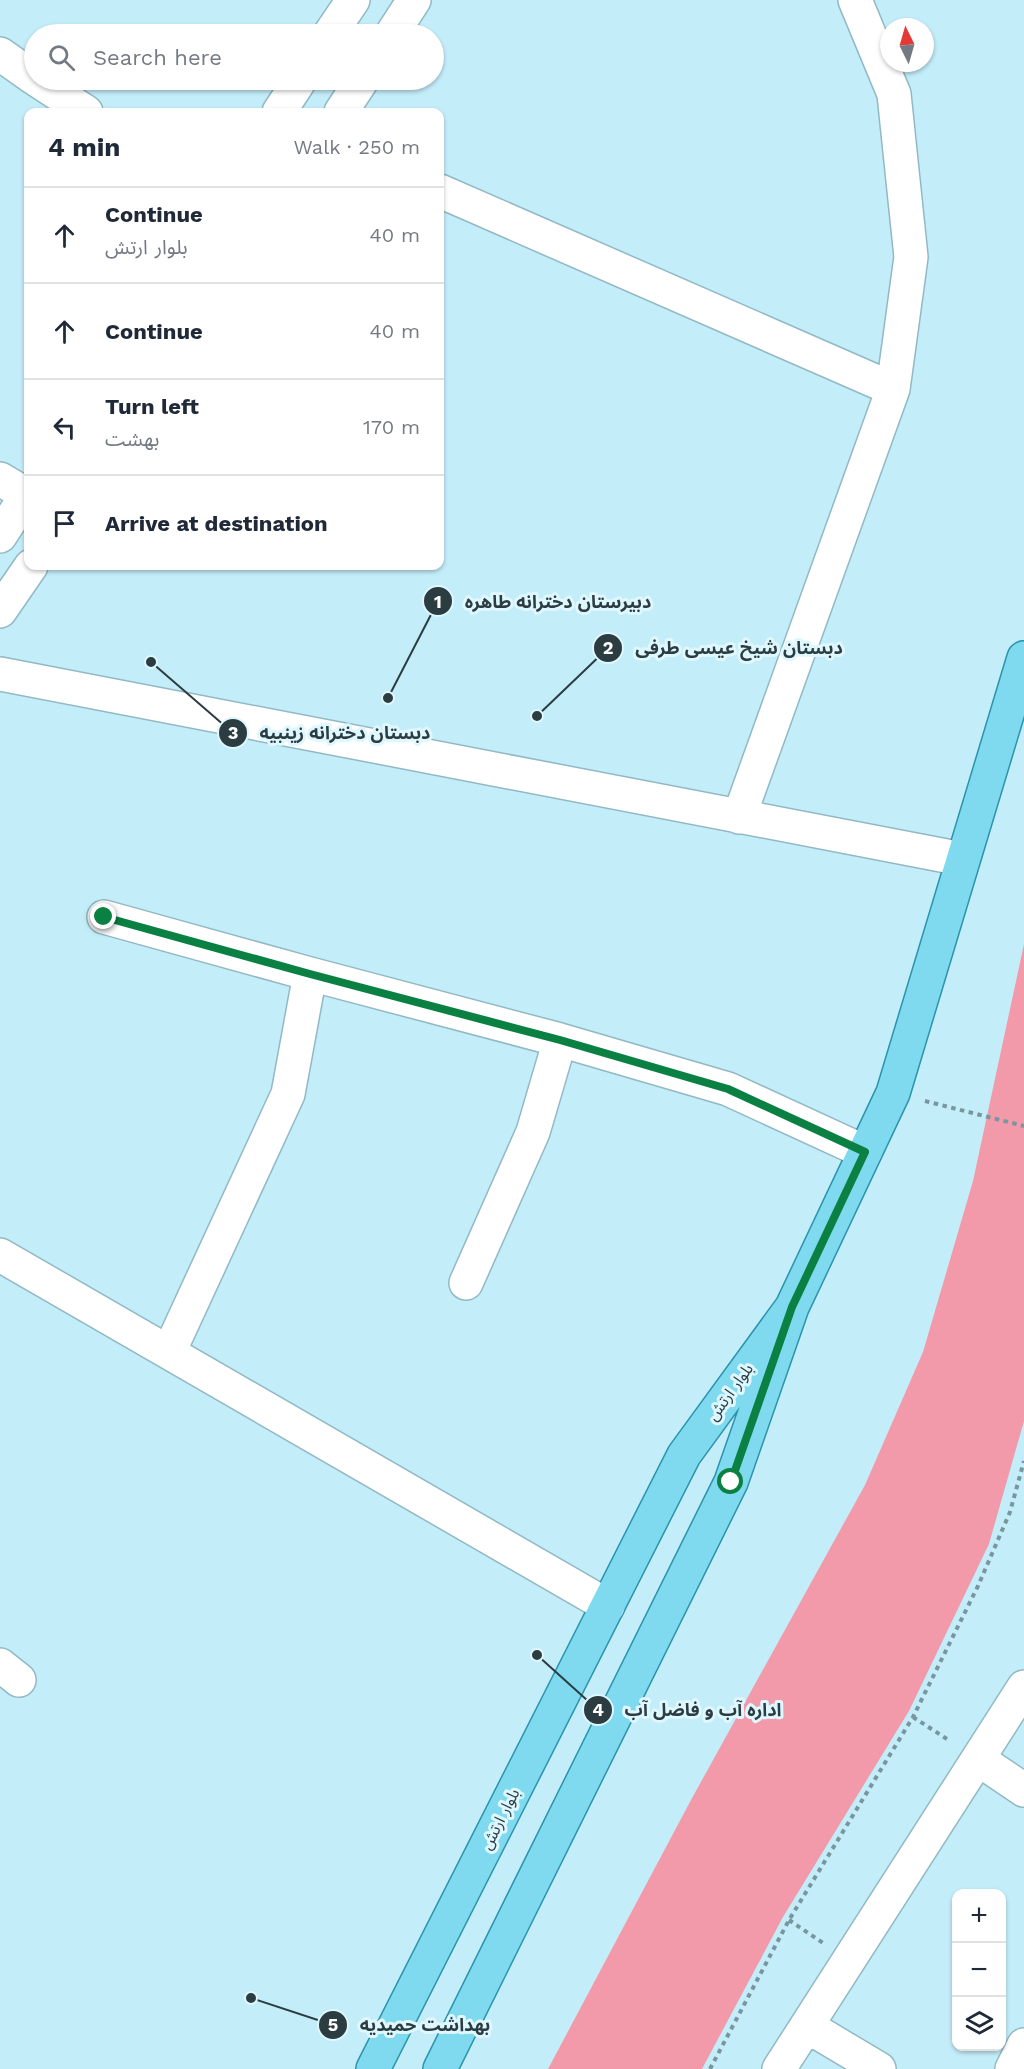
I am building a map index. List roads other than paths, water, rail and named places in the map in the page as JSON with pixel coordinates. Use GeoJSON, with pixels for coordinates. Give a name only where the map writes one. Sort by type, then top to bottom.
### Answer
{"type":"FeatureCollection","features":[{"type":"Feature","properties":{"kind":"main road"},"geometry":{"type":"LineString","coordinates":[[792,1307],[893,1093],[1024,658]]}},
{"type":"Feature","properties":{"kind":"main road","name":"بلوار ارتش"},"geometry":{"type":"LineString","coordinates":[[373,2069],[684,1455],[792,1307]]}},
{"type":"Feature","properties":{"kind":"main road","name":"بلوار ارتش"},"geometry":{"type":"LineString","coordinates":[[440,2069],[731,1482],[792,1307]]}},
{"type":"Feature","properties":{"kind":"street"},"geometry":{"type":"LineString","coordinates":[[337,24],[353,0]]}},
{"type":"Feature","properties":{"kind":"street"},"geometry":{"type":"LineString","coordinates":[[398,24],[414,0]]}},
{"type":"Feature","properties":{"kind":"street"},"geometry":{"type":"LineString","coordinates":[[739,817],[893,389],[911,257],[894,94],[855,0]]}},
{"type":"Feature","properties":{"kind":"street"},"geometry":{"type":"LineString","coordinates":[[0,54],[24,71]]}},
{"type":"Feature","properties":{"kind":"street"},"geometry":{"type":"LineString","coordinates":[[53,90],[80,108]]}},
{"type":"Feature","properties":{"kind":"street"},"geometry":{"type":"LineString","coordinates":[[282,108],[293,90]]}},
{"type":"Feature","properties":{"kind":"street"},"geometry":{"type":"LineString","coordinates":[[344,108],[355,90]]}},
{"type":"Feature","properties":{"kind":"street"},"geometry":{"type":"LineString","coordinates":[[444,193],[893,389]]}},
{"type":"Feature","properties":{"kind":"street"},"geometry":{"type":"LineString","coordinates":[[0,536],[19,489]]}},
{"type":"Feature","properties":{"kind":"street"},"geometry":{"type":"LineString","coordinates":[[0,611],[28,570]]}},
{"type":"Feature","properties":{"kind":"street"},"geometry":{"type":"LineString","coordinates":[[0,674],[962,859]]}},
{"type":"Feature","properties":{"kind":"street"},"geometry":{"type":"LineString","coordinates":[[104,917],[560,1040],[728,1089],[865,1152]]}},
{"type":"Feature","properties":{"kind":"street"},"geometry":{"type":"LineString","coordinates":[[169,1352],[288,1094],[310,974]]}},
{"type":"Feature","properties":{"kind":"street"},"geometry":{"type":"LineString","coordinates":[[466,1283],[533,1132],[560,1040]]}},
{"type":"Feature","properties":{"kind":"street"},"geometry":{"type":"LineString","coordinates":[[0,1255],[608,1606]]}},
{"type":"Feature","properties":{"kind":"street"},"geometry":{"type":"LineString","coordinates":[[779,2069],[1024,1687]]}},
{"type":"Feature","properties":{"kind":"street"},"geometry":{"type":"LineString","coordinates":[[978,1759],[1024,1790]]}},
{"type":"Feature","properties":{"kind":"street"},"geometry":{"type":"LineString","coordinates":[[807,2026],[879,2069]]}},
{"type":"Feature","properties":{"kind":"street"},"geometry":{"type":"LineString","coordinates":[[1012,2069],[1024,2045]]}},
{"type":"Feature","properties":{"kind":"place","name":"دبستان دخترانه زینبیه"},"geometry":{"type":"Point","coordinates":[151,662]}},
{"type":"Feature","properties":{"kind":"place","name":"دبیرستان دخترانه طاهره"},"geometry":{"type":"Point","coordinates":[388,698]}},
{"type":"Feature","properties":{"kind":"place","name":"دبستان شیخ عیسی طرفی"},"geometry":{"type":"Point","coordinates":[537,716]}},
{"type":"Feature","properties":{"kind":"place","name":"اداره آب و فاضل آب"},"geometry":{"type":"Point","coordinates":[537,1655]}},
{"type":"Feature","properties":{"kind":"place","name":"بهداشت حمیدیه"},"geometry":{"type":"Point","coordinates":[251,1998]}}]}
